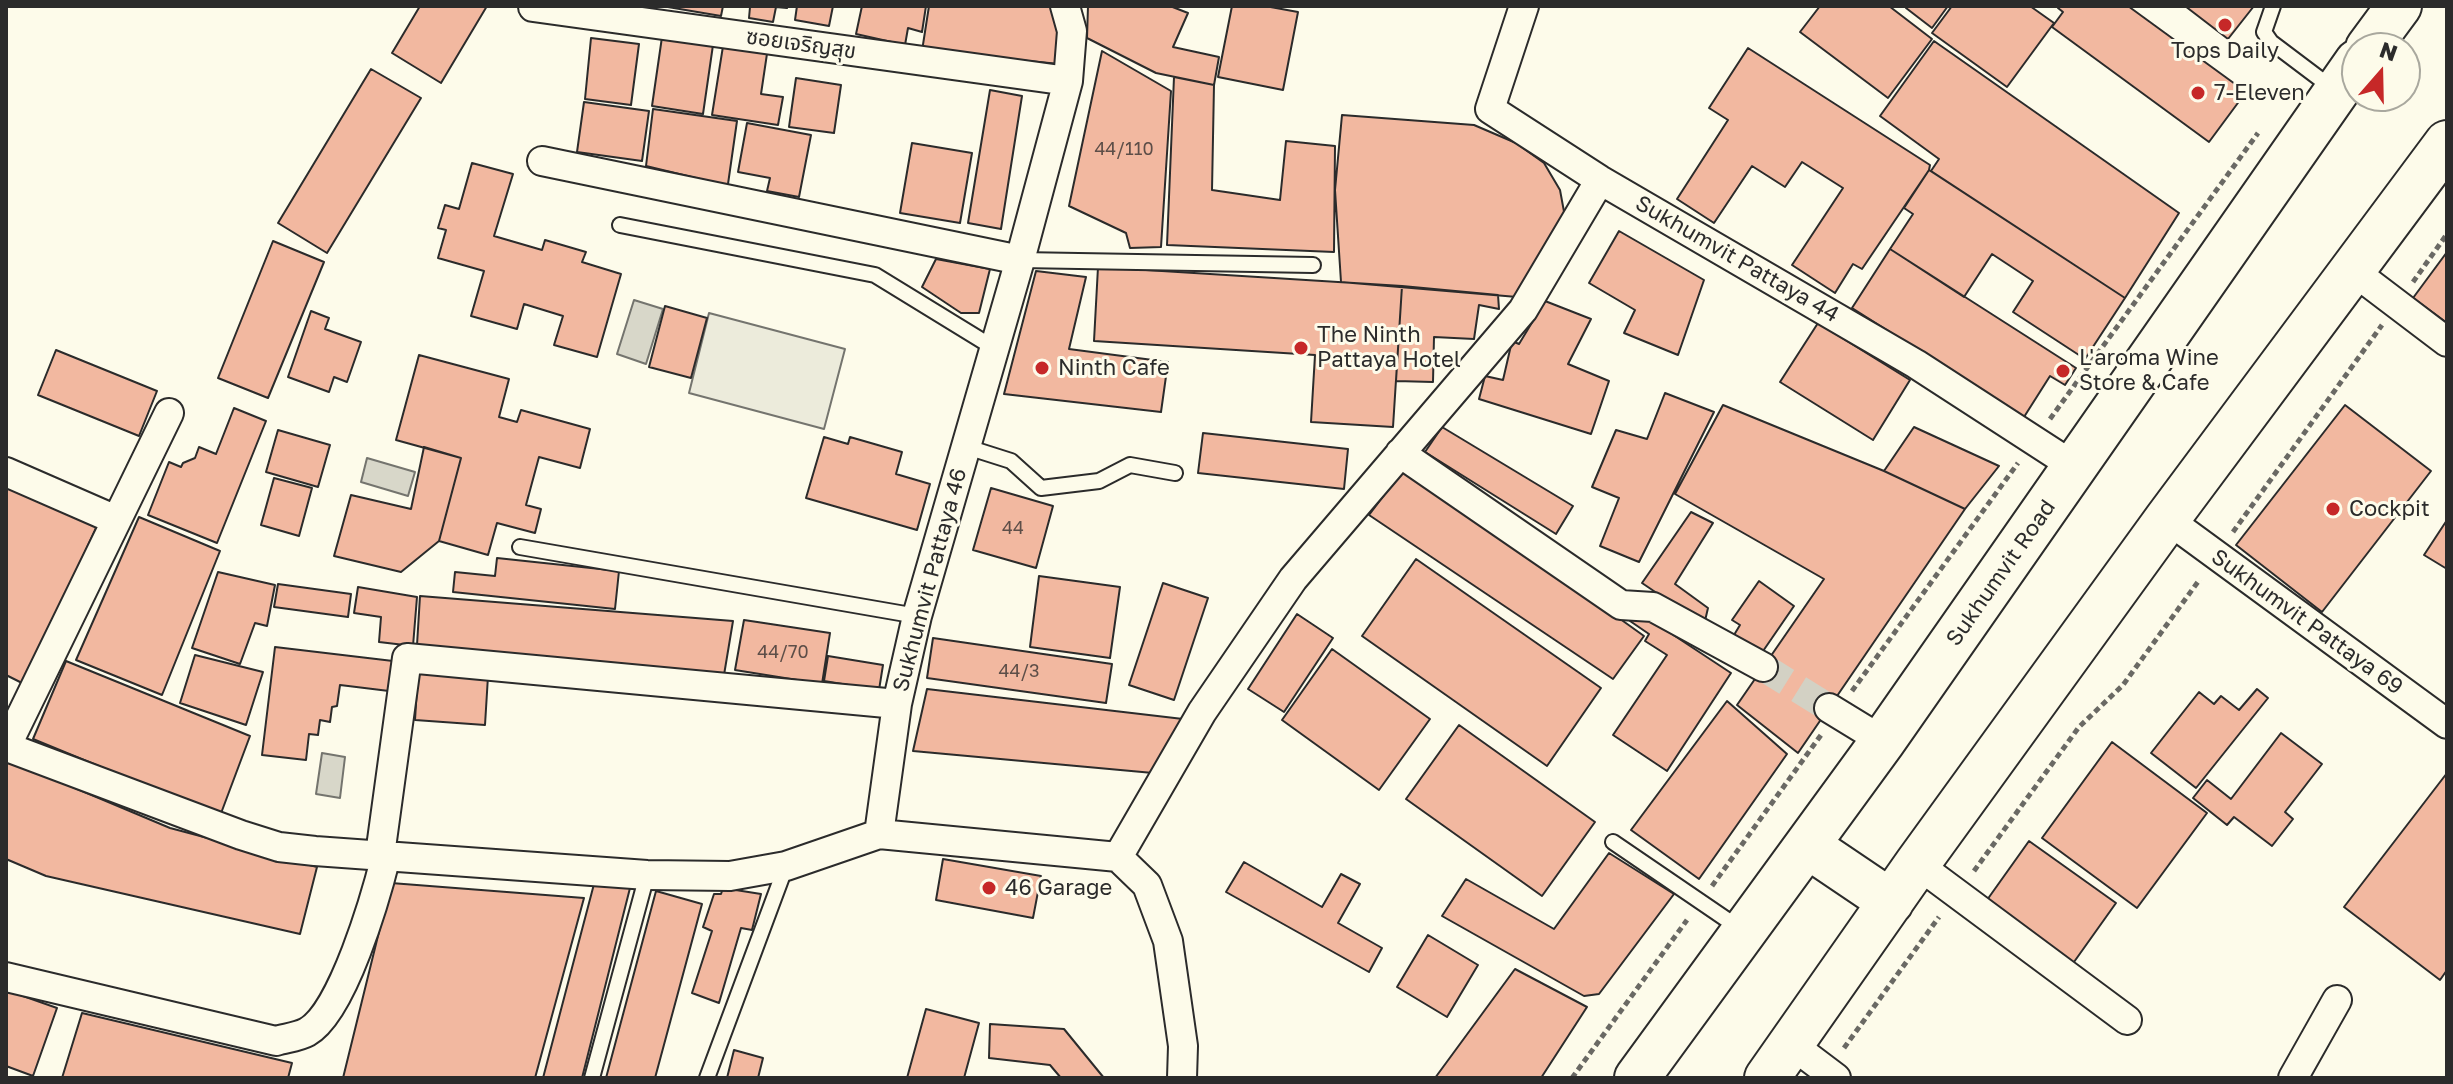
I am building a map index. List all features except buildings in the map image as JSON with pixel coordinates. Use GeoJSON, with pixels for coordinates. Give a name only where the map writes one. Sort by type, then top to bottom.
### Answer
{"type":"FeatureCollection","features":[{"type":"Feature","properties":{"kind":"highway"},"geometry":{"type":"LineString","coordinates":[[2380,32],[2399,6]]}},
{"type":"Feature","properties":{"kind":"highway","name":"Sukhumvit Road"},"geometry":{"type":"LineString","coordinates":[[1637,1078],[1883,741],[2341,83]]}},
{"type":"Feature","properties":{"kind":"highway"},"geometry":{"type":"LineString","coordinates":[[1779,1061],[1917,864],[2167,519],[2447,143]]}},
{"type":"Feature","properties":{"kind":"highway"},"geometry":{"type":"LineString","coordinates":[[1808,846],[1891,902]]}},
{"type":"Feature","properties":{"kind":"street","name":"Sukhumvit Pattaya 46"},"geometry":{"type":"LineString","coordinates":[[879,834],[897,704],[917,616],[1020,260],[1068,81],[1072,31],[1065,6]]}},
{"type":"Feature","properties":{"kind":"street","name":"Sukhumvit Pattaya 44"},"geometry":{"type":"LineString","coordinates":[[1524,6],[1490,109],[1600,180],[1916,364],[2075,467]]}},
{"type":"Feature","properties":{"kind":"street","name":"ซอยเจริญสุข"},"geometry":{"type":"LineString","coordinates":[[533,7],[1068,81]]}},
{"type":"Feature","properties":{"kind":"street"},"geometry":{"type":"LineString","coordinates":[[542,161],[1020,260]]}},
{"type":"Feature","properties":{"kind":"street"},"geometry":{"type":"LineString","coordinates":[[1118,857],[1202,712],[1293,579],[1523,310],[1600,180]]}},
{"type":"Feature","properties":{"kind":"street"},"geometry":{"type":"LineString","coordinates":[[2352,270],[2447,342]]}},
{"type":"Feature","properties":{"kind":"street"},"geometry":{"type":"LineString","coordinates":[[169,413],[6,747],[279,847],[647,875],[730,876],[786,866],[879,834],[1118,857],[1147,885],[1168,941],[1183,1046],[1182,1078]]}},
{"type":"Feature","properties":{"kind":"street"},"geometry":{"type":"LineString","coordinates":[[1400,453],[1621,605],[1653,607],[1763,667]]}},
{"type":"Feature","properties":{"kind":"street"},"geometry":{"type":"LineString","coordinates":[[6,472],[116,520]]}},
{"type":"Feature","properties":{"kind":"street","name":"Sukhumvit Pattaya 69"},"geometry":{"type":"LineString","coordinates":[[2167,519],[2447,724]]}},
{"type":"Feature","properties":{"kind":"street"},"geometry":{"type":"LineString","coordinates":[[6,977],[276,1041],[308,1032],[331,1006],[373,907],[383,856],[407,658],[897,704]]}},
{"type":"Feature","properties":{"kind":"street"},"geometry":{"type":"LineString","coordinates":[[1833,710],[1883,741]]}},
{"type":"Feature","properties":{"kind":"street"},"geometry":{"type":"LineString","coordinates":[[1917,864],[2127,1020]]}},
{"type":"Feature","properties":{"kind":"street"},"geometry":{"type":"LineString","coordinates":[[2293,1078],[2337,1000]]}},
{"type":"Feature","properties":{"kind":"street"},"geometry":{"type":"LineString","coordinates":[[1779,1061],[1832,1074]]}},
{"type":"Feature","properties":{"kind":"lane"},"geometry":{"type":"LineString","coordinates":[[2273,6],[2264,32],[2271,42],[2341,74]]}},
{"type":"Feature","properties":{"kind":"lane"},"geometry":{"type":"LineString","coordinates":[[620,225],[875,275],[994,348]]}},
{"type":"Feature","properties":{"kind":"lane"},"geometry":{"type":"LineString","coordinates":[[1020,260],[1313,265]]}},
{"type":"Feature","properties":{"kind":"lane"},"geometry":{"type":"LineString","coordinates":[[967,447],[1011,461],[1041,488],[1099,481],[1130,465],[1175,473]]}},
{"type":"Feature","properties":{"kind":"lane"},"geometry":{"type":"LineString","coordinates":[[520,547],[917,616]]}},
{"type":"Feature","properties":{"kind":"lane"},"geometry":{"type":"LineString","coordinates":[[1613,842],[1744,931]]}},
{"type":"Feature","properties":{"kind":"lane"},"geometry":{"type":"LineString","coordinates":[[707,1078],[786,866]]}},
{"type":"Feature","properties":{"kind":"lane"},"geometry":{"type":"LineString","coordinates":[[592,1078],[647,875]]}},
{"type":"Feature","properties":{"kind":"path"},"geometry":{"type":"LineString","coordinates":[[1572,1078],[1833,710],[2258,133]]}},
{"type":"Feature","properties":{"kind":"path"},"geometry":{"type":"LineString","coordinates":[[1832,1074],[1956,894],[2079,727],[2123,685],[2447,234]]}},
{"type":"Feature","properties":{"kind":"shaded area"},"geometry":{"type":"Polygon","coordinates":[[[634,300],[663,309],[646,364],[617,354],[634,300]]]}},
{"type":"Feature","properties":{"kind":"shaded area"},"geometry":{"type":"Polygon","coordinates":[[[709,313],[845,349],[824,429],[689,393],[709,313]]]}},
{"type":"Feature","properties":{"kind":"shaded area"},"geometry":{"type":"Polygon","coordinates":[[[367,458],[415,472],[408,496],[361,482],[367,458]]]}},
{"type":"Feature","properties":{"kind":"shaded area"},"geometry":{"type":"Polygon","coordinates":[[[322,753],[345,757],[340,798],[316,794],[322,753]]]}},
{"type":"Feature","properties":{"kind":"tunnel"},"geometry":{"type":"LineString","coordinates":[[1763,667],[1829,708]]}},
{"type":"Feature","properties":{"kind":"place","name":"Tops Daily"},"geometry":{"type":"Point","coordinates":[2225,25]}},
{"type":"Feature","properties":{"kind":"place","name":"7-Eleven"},"geometry":{"type":"Point","coordinates":[2198,93]}},
{"type":"Feature","properties":{"kind":"place","name":"The Ninth Pattaya Hotel"},"geometry":{"type":"Point","coordinates":[1301,348]}},
{"type":"Feature","properties":{"kind":"place","name":"Ninth Cafe"},"geometry":{"type":"Point","coordinates":[1042,368]}},
{"type":"Feature","properties":{"kind":"place","name":"L'aroma Wine Store & Cafe"},"geometry":{"type":"Point","coordinates":[2063,371]}},
{"type":"Feature","properties":{"kind":"place","name":"Cockpit"},"geometry":{"type":"Point","coordinates":[2333,509]}},
{"type":"Feature","properties":{"kind":"place","name":"46 Garage"},"geometry":{"type":"Point","coordinates":[989,888]}}]}
